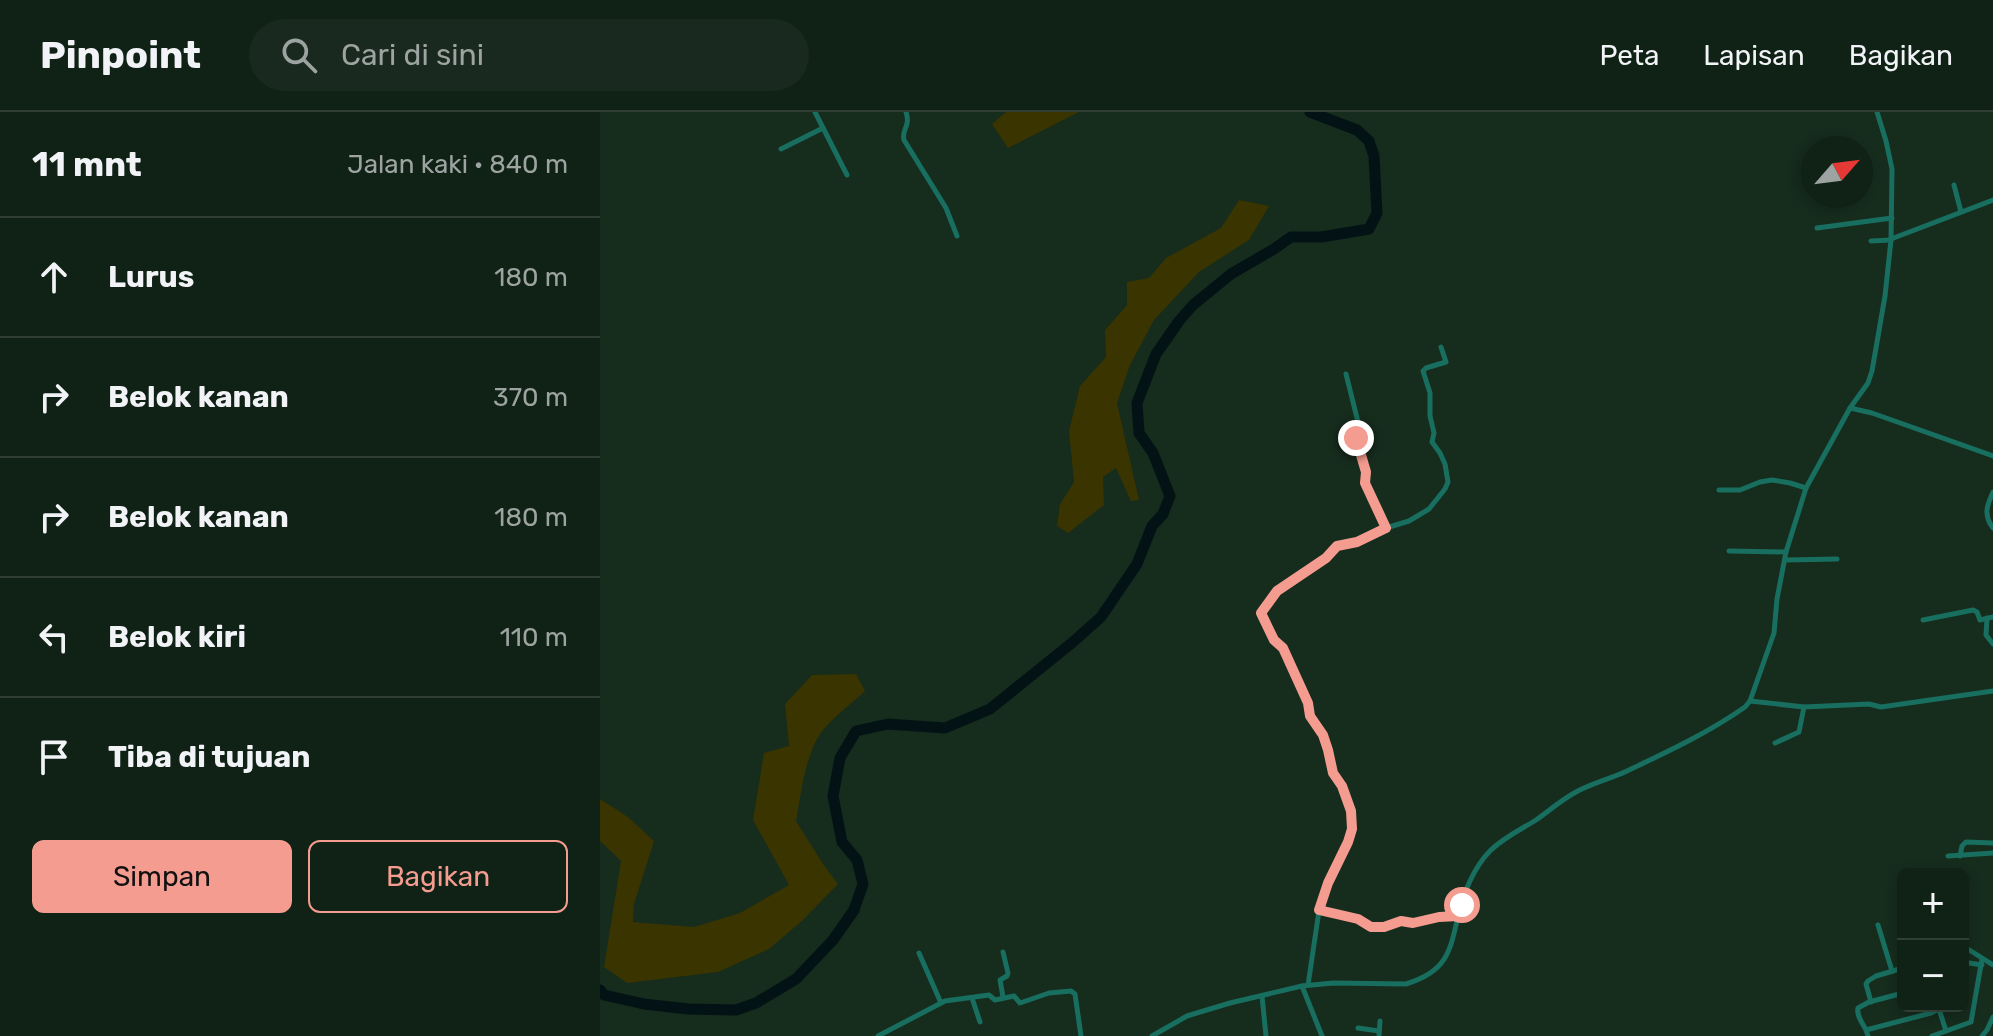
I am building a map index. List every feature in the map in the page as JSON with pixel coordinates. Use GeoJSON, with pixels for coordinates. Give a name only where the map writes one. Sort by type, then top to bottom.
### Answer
{"type":"FeatureCollection","features":[{"type":"Feature","properties":{"kind":"street"},"geometry":{"type":"LineString","coordinates":[[815,112],[847,175]]}},
{"type":"Feature","properties":{"kind":"street"},"geometry":{"type":"LineString","coordinates":[[906,112],[909,122],[903,134],[904,140],[943,203],[957,236]]}},
{"type":"Feature","properties":{"kind":"street"},"geometry":{"type":"LineString","coordinates":[[1152,1036],[1187,1016],[1305,986],[1333,983],[1406,984],[1415,981],[1444,961],[1452,945],[1467,889],[1480,865],[1500,841],[1517,833],[1576,791],[1682,745],[1750,701],[1774,633],[1786,552],[1806,488],[1850,408],[1868,383],[1872,371],[1885,296],[1892,218],[1892,169],[1877,112]]}},
{"type":"Feature","properties":{"kind":"street"},"geometry":{"type":"LineString","coordinates":[[781,149],[823,128]]}},
{"type":"Feature","properties":{"kind":"street"},"geometry":{"type":"LineString","coordinates":[[1954,185],[1961,212]]}},
{"type":"Feature","properties":{"kind":"street"},"geometry":{"type":"LineString","coordinates":[[1871,241],[1891,241],[1993,200]]}},
{"type":"Feature","properties":{"kind":"street"},"geometry":{"type":"LineString","coordinates":[[1817,228],[1892,218]]}},
{"type":"Feature","properties":{"kind":"street"},"geometry":{"type":"LineString","coordinates":[[1320,1036],[1305,986],[1319,910],[1348,842],[1352,818],[1348,800],[1333,773],[1326,741],[1309,710],[1283,648],[1274,640],[1262,615],[1263,608],[1277,591],[1326,558],[1340,544],[1357,542],[1409,521],[1429,509],[1445,489],[1448,482],[1445,464],[1432,442],[1430,393],[1423,373],[1426,368],[1446,362],[1441,347]]}},
{"type":"Feature","properties":{"kind":"street"},"geometry":{"type":"LineString","coordinates":[[1346,374],[1358,422],[1356,438],[1366,472],[1365,483],[1386,528]]}},
{"type":"Feature","properties":{"kind":"street"},"geometry":{"type":"LineString","coordinates":[[1850,408],[1993,456]]}},
{"type":"Feature","properties":{"kind":"street"},"geometry":{"type":"LineString","coordinates":[[1719,490],[1740,490],[1772,480],[1806,488]]}},
{"type":"Feature","properties":{"kind":"street"},"geometry":{"type":"LineString","coordinates":[[1993,492],[1986,513],[1993,528]]}},
{"type":"Feature","properties":{"kind":"street"},"geometry":{"type":"LineString","coordinates":[[1729,551],[1786,552]]}},
{"type":"Feature","properties":{"kind":"street"},"geometry":{"type":"LineString","coordinates":[[1785,560],[1837,559]]}},
{"type":"Feature","properties":{"kind":"street"},"geometry":{"type":"LineString","coordinates":[[1923,620],[1973,610],[1979,619],[1990,617],[1986,635],[1993,644]]}},
{"type":"Feature","properties":{"kind":"street"},"geometry":{"type":"LineString","coordinates":[[1750,701],[1804,707],[1869,704],[1881,707],[1993,691]]}},
{"type":"Feature","properties":{"kind":"street"},"geometry":{"type":"LineString","coordinates":[[1775,743],[1799,732],[1804,707]]}},
{"type":"Feature","properties":{"kind":"street"},"geometry":{"type":"LineString","coordinates":[[1960,856],[1966,842],[1993,843]]}},
{"type":"Feature","properties":{"kind":"street"},"geometry":{"type":"LineString","coordinates":[[1948,856],[1993,853]]}},
{"type":"Feature","properties":{"kind":"street"},"geometry":{"type":"LineString","coordinates":[[1319,910],[1358,919],[1371,927],[1458,916]]}},
{"type":"Feature","properties":{"kind":"street"},"geometry":{"type":"LineString","coordinates":[[1878,925],[1892,971]]}},
{"type":"Feature","properties":{"kind":"street"},"geometry":{"type":"LineString","coordinates":[[1969,951],[1982,962]]}},
{"type":"Feature","properties":{"kind":"street"},"geometry":{"type":"LineString","coordinates":[[1003,952],[1008,973],[1000,980],[1003,997]]}},
{"type":"Feature","properties":{"kind":"street"},"geometry":{"type":"LineString","coordinates":[[919,953],[941,1003]]}},
{"type":"Feature","properties":{"kind":"street"},"geometry":{"type":"LineString","coordinates":[[1969,962],[1993,965]]}},
{"type":"Feature","properties":{"kind":"street"},"geometry":{"type":"LineString","coordinates":[[1932,1036],[1971,1022],[1982,962]]}},
{"type":"Feature","properties":{"kind":"street"},"geometry":{"type":"LineString","coordinates":[[1871,1002],[1866,984],[1868,981],[1897,970]]}},
{"type":"Feature","properties":{"kind":"street"},"geometry":{"type":"LineString","coordinates":[[878,1036],[953,999],[989,995],[995,1000],[1014,996],[1020,1003],[1049,993],[1073,991],[1081,1036]]}},
{"type":"Feature","properties":{"kind":"street"},"geometry":{"type":"LineString","coordinates":[[1897,995],[1861,1005],[1857,1011],[1867,1033],[1933,1012]]}},
{"type":"Feature","properties":{"kind":"street"},"geometry":{"type":"LineString","coordinates":[[1262,996],[1266,1036]]}},
{"type":"Feature","properties":{"kind":"street"},"geometry":{"type":"LineString","coordinates":[[972,998],[980,1022]]}},
{"type":"Feature","properties":{"kind":"street"},"geometry":{"type":"LineString","coordinates":[[1942,1012],[1947,1031]]}},
{"type":"Feature","properties":{"kind":"street"},"geometry":{"type":"LineString","coordinates":[[1982,1036],[1993,1017]]}},
{"type":"Feature","properties":{"kind":"street"},"geometry":{"type":"LineString","coordinates":[[1358,1028],[1379,1033],[1380,1021]]}},
{"type":"Feature","properties":{"kind":"shaded area"},"geometry":{"type":"Polygon","coordinates":[[[1006,112],[1079,112],[1008,148],[992,124],[1006,112]]]}},
{"type":"Feature","properties":{"kind":"shaded area"},"geometry":{"type":"Polygon","coordinates":[[[1239,200],[1269,206],[1249,240],[1199,272],[1154,320],[1130,365],[1117,403],[1139,500],[1131,501],[1116,468],[1103,477],[1104,505],[1068,533],[1057,526],[1060,504],[1074,482],[1069,431],[1080,386],[1106,357],[1105,330],[1127,305],[1127,282],[1149,278],[1166,258],[1221,228],[1239,200]]]}},
{"type":"Feature","properties":{"kind":"shaded area"},"geometry":{"type":"Polygon","coordinates":[[[856,674],[865,691],[832,721],[816,741],[806,770],[796,821],[838,884],[769,949],[718,972],[627,983],[604,967],[621,861],[600,841],[600,799],[628,817],[654,841],[634,904],[633,922],[694,927],[740,913],[789,885],[753,820],[764,753],[789,746],[785,704],[812,675],[856,674]]]}},
{"type":"Feature","properties":{"kind":"waterway"},"geometry":{"type":"LineString","coordinates":[[600,990],[604,995],[644,1004],[736,1010],[756,1003],[796,979],[833,940],[854,910],[863,884],[857,860],[842,842],[833,796],[840,758],[856,731],[888,724],[945,728],[990,709],[1101,617],[1137,564],[1152,526],[1163,514],[1170,496],[1153,453],[1139,433],[1137,403],[1156,354],[1193,305],[1231,274],[1291,237],[1321,237],[1369,229],[1377,213],[1374,156],[1369,141],[1357,130],[1310,112]]}},
{"type":"Feature","properties":{"kind":"route"},"geometry":{"type":"LineString","coordinates":[[1356,438],[1366,472],[1365,483],[1386,528],[1363,540],[1337,546],[1326,558],[1274,593],[1261,613],[1274,640],[1283,648],[1308,703],[1309,714],[1321,730],[1334,778],[1342,786],[1351,811],[1352,829],[1348,842],[1319,910],[1358,919],[1371,927],[1384,927],[1401,921],[1413,923],[1458,916],[1462,905]]}}]}
